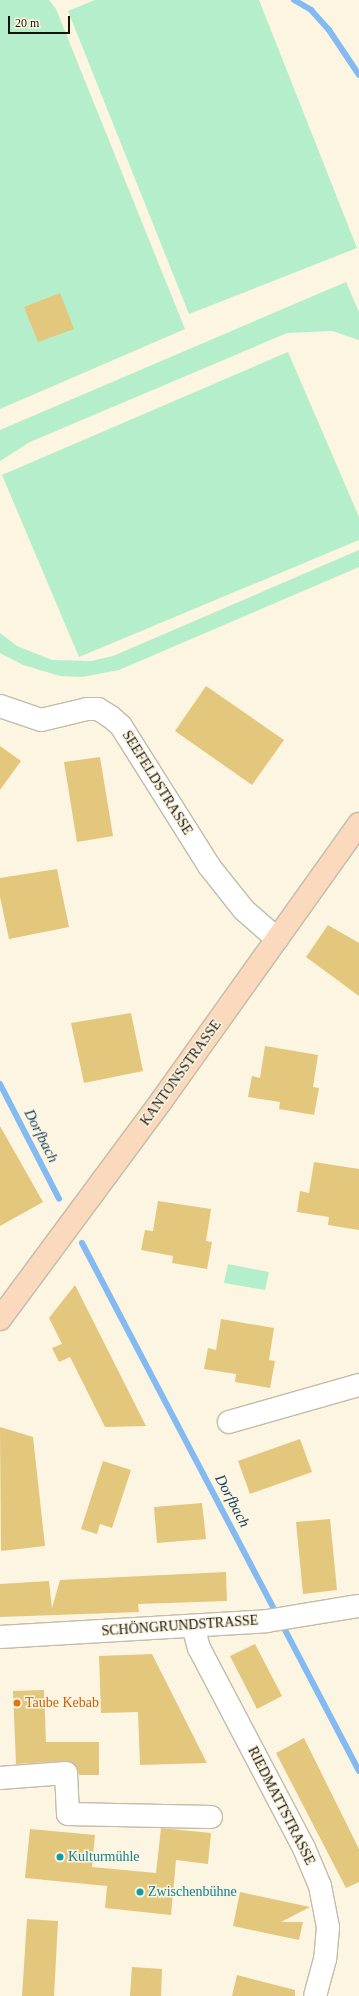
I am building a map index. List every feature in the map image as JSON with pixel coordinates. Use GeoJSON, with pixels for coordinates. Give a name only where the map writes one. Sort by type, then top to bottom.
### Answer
{"type":"FeatureCollection","features":[{"type":"Feature","properties":{"kind":"main road","name":"KANTONSSTRASSE"},"geometry":{"type":"LineString","coordinates":[[0,1319],[278,939],[359,824]]}},
{"type":"Feature","properties":{"kind":"street","name":"SEEFELDSTRASSE"},"geometry":{"type":"LineString","coordinates":[[0,706],[41,720],[87,709],[98,709],[111,717],[121,726],[209,866],[244,910],[278,939]]}},
{"type":"Feature","properties":{"kind":"street"},"geometry":{"type":"LineString","coordinates":[[229,1422],[359,1385]]}},
{"type":"Feature","properties":{"kind":"street","name":"SCHÖNGRUNDSTRASSE"},"geometry":{"type":"LineString","coordinates":[[0,1637],[267,1621],[359,1606]]}},
{"type":"Feature","properties":{"kind":"street","name":"RIEDMATTSTRASSE"},"geometry":{"type":"LineString","coordinates":[[194,1626],[199,1648],[304,1848],[320,1886],[328,1926],[325,1959],[315,1996]]}},
{"type":"Feature","properties":{"kind":"street"},"geometry":{"type":"LineString","coordinates":[[0,1778],[66,1773],[68,1814],[211,1817]]}},
{"type":"Feature","properties":{"kind":"green space"},"geometry":{"type":"Polygon","coordinates":[[[0,0],[49,0],[56,9],[185,329],[0,409],[0,0]]]}},
{"type":"Feature","properties":{"kind":"green space"},"geometry":{"type":"Polygon","coordinates":[[[95,0],[259,0],[357,248],[189,314],[68,11],[95,0]]]}},
{"type":"Feature","properties":{"kind":"green space"},"geometry":{"type":"Polygon","coordinates":[[[346,282],[359,312],[359,340],[332,331],[287,333],[30,442],[0,461],[0,430],[346,282]]]}},
{"type":"Feature","properties":{"kind":"green space"},"geometry":{"type":"Polygon","coordinates":[[[288,352],[359,517],[359,540],[79,657],[2,475],[288,352]]]}},
{"type":"Feature","properties":{"kind":"green space"},"geometry":{"type":"Polygon","coordinates":[[[359,550],[359,567],[119,670],[82,677],[60,676],[23,665],[0,653],[0,633],[17,646],[52,660],[91,661],[113,656],[359,550]]]}},
{"type":"Feature","properties":{"kind":"green space"},"geometry":{"type":"Polygon","coordinates":[[[228,1264],[269,1272],[265,1290],[224,1283],[228,1264]]]}},
{"type":"Feature","properties":{"kind":"building"},"geometry":{"type":"Polygon","coordinates":[[[60,293],[74,329],[38,342],[24,307],[60,293]]]}},
{"type":"Feature","properties":{"kind":"building"},"geometry":{"type":"Polygon","coordinates":[[[206,686],[284,740],[252,785],[175,731],[206,686]]]}},
{"type":"Feature","properties":{"kind":"building"},"geometry":{"type":"Polygon","coordinates":[[[0,746],[21,761],[0,790],[0,746]]]}},
{"type":"Feature","properties":{"kind":"building"},"geometry":{"type":"Polygon","coordinates":[[[100,757],[113,836],[77,842],[64,762],[100,757]]]}},
{"type":"Feature","properties":{"kind":"building"},"geometry":{"type":"Polygon","coordinates":[[[57,869],[69,927],[9,939],[0,897],[0,878],[57,869]]]}},
{"type":"Feature","properties":{"kind":"building"},"geometry":{"type":"Polygon","coordinates":[[[328,925],[359,943],[359,996],[306,957],[328,925]]]}},
{"type":"Feature","properties":{"kind":"building"},"geometry":{"type":"Polygon","coordinates":[[[131,1013],[143,1071],[84,1083],[71,1023],[131,1013]]]}},
{"type":"Feature","properties":{"kind":"building"},"geometry":{"type":"Polygon","coordinates":[[[265,1046],[318,1055],[313,1087],[319,1088],[314,1115],[279,1109],[280,1102],[248,1097],[252,1076],[260,1078],[265,1046]]]}},
{"type":"Feature","properties":{"kind":"building"},"geometry":{"type":"Polygon","coordinates":[[[0,1126],[43,1202],[0,1226],[0,1126]]]}},
{"type":"Feature","properties":{"kind":"building"},"geometry":{"type":"Polygon","coordinates":[[[314,1162],[359,1169],[359,1230],[328,1225],[329,1217],[297,1212],[300,1191],[309,1193],[314,1162]]]}},
{"type":"Feature","properties":{"kind":"building"},"geometry":{"type":"Polygon","coordinates":[[[158,1201],[211,1209],[206,1241],[212,1242],[207,1269],[172,1263],[173,1256],[141,1250],[145,1230],[153,1231],[158,1201]]]}},
{"type":"Feature","properties":{"kind":"building"},"geometry":{"type":"Polygon","coordinates":[[[75,1285],[146,1426],[105,1427],[70,1357],[59,1362],[52,1348],[62,1344],[49,1318],[75,1285]]]}},
{"type":"Feature","properties":{"kind":"building"},"geometry":{"type":"Polygon","coordinates":[[[221,1319],[274,1328],[269,1360],[275,1361],[270,1388],[235,1382],[236,1374],[204,1369],[208,1348],[216,1350],[221,1319]]]}},
{"type":"Feature","properties":{"kind":"building"},"geometry":{"type":"Polygon","coordinates":[[[0,1427],[33,1437],[45,1546],[1,1551],[0,1427]]]}},
{"type":"Feature","properties":{"kind":"building"},"geometry":{"type":"Polygon","coordinates":[[[300,1439],[312,1472],[250,1494],[238,1461],[300,1439]]]}},
{"type":"Feature","properties":{"kind":"building"},"geometry":{"type":"Polygon","coordinates":[[[103,1461],[131,1470],[112,1528],[100,1524],[97,1534],[81,1529],[103,1461]]]}},
{"type":"Feature","properties":{"kind":"building"},"geometry":{"type":"Polygon","coordinates":[[[202,1503],[206,1539],[157,1543],[154,1507],[202,1503]]]}},
{"type":"Feature","properties":{"kind":"building"},"geometry":{"type":"Polygon","coordinates":[[[330,1519],[337,1590],[303,1594],[296,1522],[330,1519]]]}},
{"type":"Feature","properties":{"kind":"building"},"geometry":{"type":"Polygon","coordinates":[[[226,1572],[227,1601],[138,1604],[139,1612],[0,1617],[0,1584],[49,1581],[52,1608],[60,1580],[226,1572]]]}},
{"type":"Feature","properties":{"kind":"building"},"geometry":{"type":"Polygon","coordinates":[[[255,1644],[282,1696],[257,1709],[230,1656],[255,1644]]]}},
{"type":"Feature","properties":{"kind":"building"},"geometry":{"type":"Polygon","coordinates":[[[152,1654],[207,1763],[140,1765],[138,1712],[101,1713],[99,1656],[152,1654]]]}},
{"type":"Feature","properties":{"kind":"building"},"geometry":{"type":"Polygon","coordinates":[[[44,1690],[46,1742],[99,1742],[99,1775],[79,1775],[76,1766],[65,1761],[16,1764],[13,1691],[44,1690]]]}},
{"type":"Feature","properties":{"kind":"building"},"geometry":{"type":"Polygon","coordinates":[[[304,1738],[359,1849],[359,1882],[346,1888],[276,1753],[304,1738]]]}},
{"type":"Feature","properties":{"kind":"building"},"geometry":{"type":"Polygon","coordinates":[[[161,1828],[211,1833],[208,1864],[176,1860],[171,1915],[105,1908],[107,1886],[25,1878],[30,1829],[95,1835],[92,1867],[156,1873],[161,1828]]]}},
{"type":"Feature","properties":{"kind":"building"},"geometry":{"type":"Polygon","coordinates":[[[240,1892],[310,1907],[281,1922],[303,1922],[299,1940],[233,1926],[240,1892]]]}},
{"type":"Feature","properties":{"kind":"building"},"geometry":{"type":"Polygon","coordinates":[[[27,1919],[58,1921],[54,1996],[22,1996],[27,1919]]]}},
{"type":"Feature","properties":{"kind":"building"},"geometry":{"type":"Polygon","coordinates":[[[132,1967],[162,1969],[161,1996],[130,1996],[132,1967]]]}},
{"type":"Feature","properties":{"kind":"building"},"geometry":{"type":"Polygon","coordinates":[[[237,1975],[295,1990],[295,1996],[232,1996],[237,1975]]]}},
{"type":"Feature","properties":{"kind":"waterway"},"geometry":{"type":"LineString","coordinates":[[294,0],[311,10],[329,30],[359,75]]}},
{"type":"Feature","properties":{"kind":"waterway","name":"Dorfbach"},"geometry":{"type":"LineString","coordinates":[[0,1084],[59,1199]]}},
{"type":"Feature","properties":{"kind":"waterway","name":"Dorfbach"},"geometry":{"type":"LineString","coordinates":[[82,1243],[359,1771]]}},
{"type":"Feature","properties":{"kind":"place","name":"Taube Kebab"},"geometry":{"type":"Point","coordinates":[17,1703]}},
{"type":"Feature","properties":{"kind":"place","name":"Kulturmühle"},"geometry":{"type":"Point","coordinates":[60,1857]}},
{"type":"Feature","properties":{"kind":"place","name":"Zwischenbühne"},"geometry":{"type":"Point","coordinates":[140,1892]}}]}
